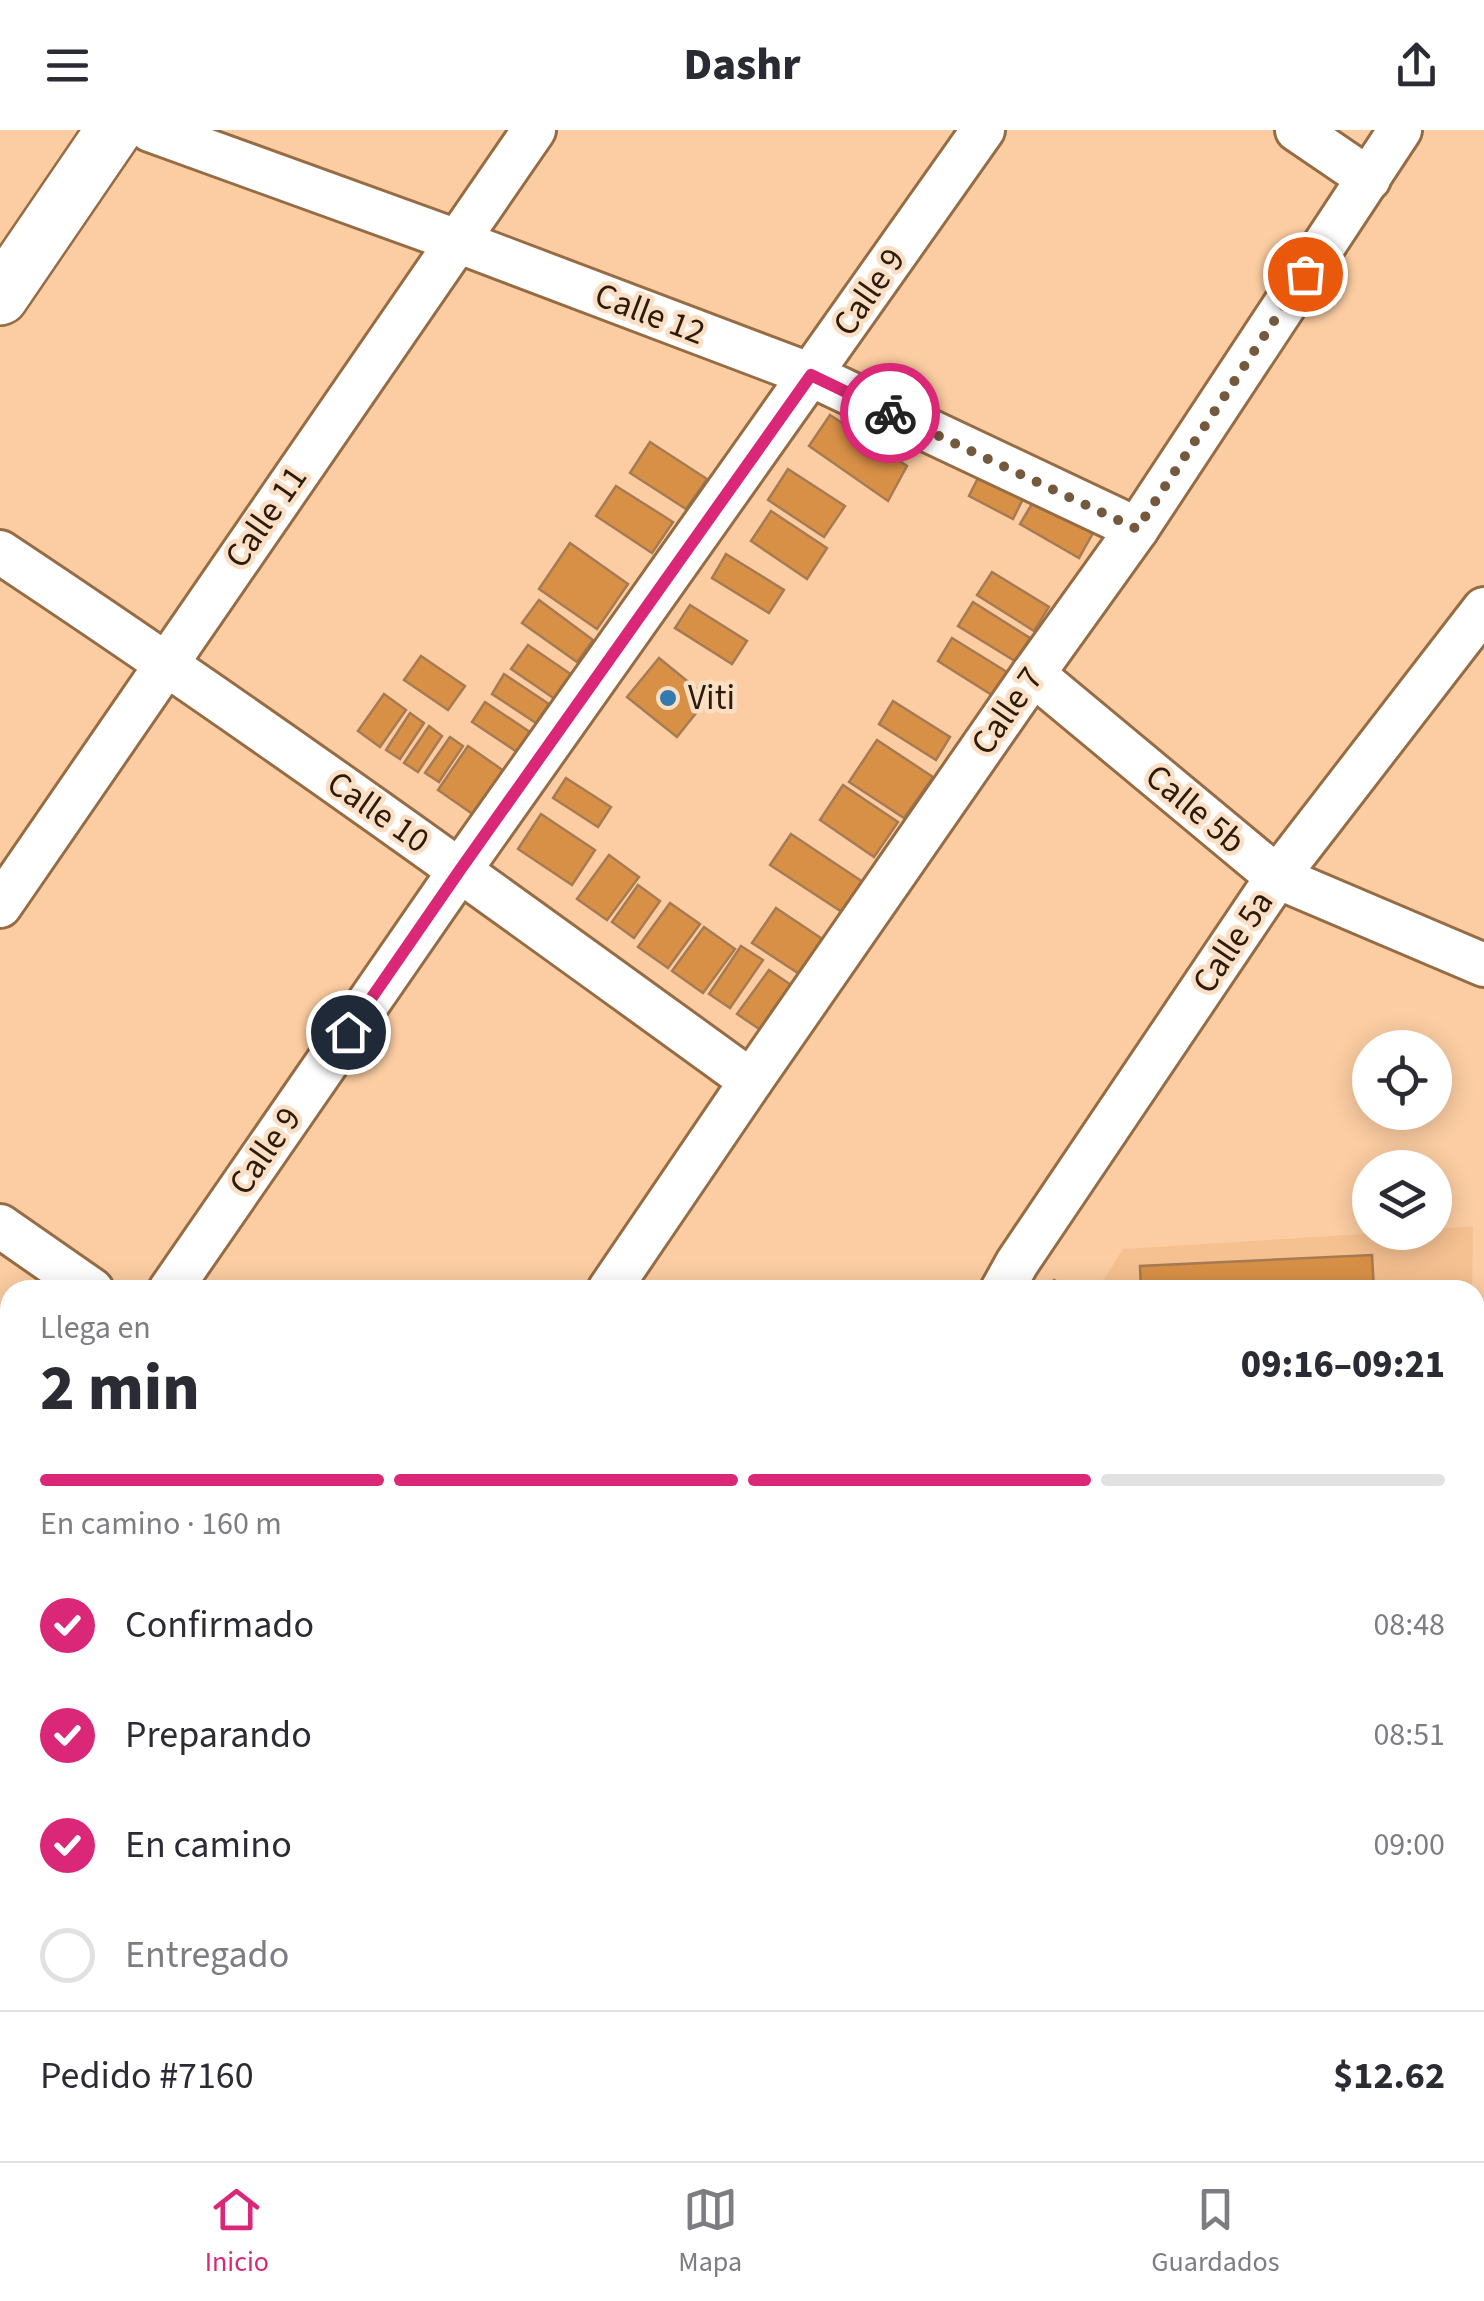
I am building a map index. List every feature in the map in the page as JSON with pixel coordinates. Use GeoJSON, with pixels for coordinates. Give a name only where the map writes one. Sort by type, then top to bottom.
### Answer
{"type":"FeatureCollection","features":[{"type":"Feature","properties":{"kind":"main road"},"geometry":{"type":"LineString","coordinates":[[0,297],[114,130]]}},
{"type":"Feature","properties":{"kind":"street","name":"Calle 12"},"geometry":{"type":"LineString","coordinates":[[150,130],[811,375],[1137,529]]}},
{"type":"Feature","properties":{"kind":"street","name":"Calle 11"},"geometry":{"type":"LineString","coordinates":[[0,906],[534,130]]}},
{"type":"Feature","properties":{"kind":"street","name":"Calle 9"},"geometry":{"type":"LineString","coordinates":[[177,1280],[460,870],[983,130]]}},
{"type":"Feature","properties":{"kind":"street"},"geometry":{"type":"LineString","coordinates":[[1297,130],[1368,179]]}},
{"type":"Feature","properties":{"kind":"street","name":"Calle 7"},"geometry":{"type":"LineString","coordinates":[[616,1280],[1137,529],[1400,130]]}},
{"type":"Feature","properties":{"kind":"street","name":"Calle 10"},"geometry":{"type":"LineString","coordinates":[[0,552],[166,662],[751,1081]]}},
{"type":"Feature","properties":{"kind":"street","name":"Calle 5a"},"geometry":{"type":"LineString","coordinates":[[1008,1280],[1277,878],[1484,609]]}},
{"type":"Feature","properties":{"kind":"street","name":"Calle 5b"},"geometry":{"type":"LineString","coordinates":[[1033,674],[1277,878],[1484,966]]}},
{"type":"Feature","properties":{"kind":"street"},"geometry":{"type":"LineString","coordinates":[[0,1226],[78,1280]]}},
{"type":"Feature","properties":{"kind":"shaded area"},"geometry":{"type":"Polygon","coordinates":[[[1473,1226],[1472,1280],[1103,1280],[1123,1249],[1352,1235],[1352,1250],[1452,1250],[1452,1228],[1473,1226]]]}},
{"type":"Feature","properties":{"kind":"building"},"geometry":{"type":"Polygon","coordinates":[[[830,415],[907,466],[888,501],[809,446],[830,415]]]}},
{"type":"Feature","properties":{"kind":"building"},"geometry":{"type":"Polygon","coordinates":[[[650,442],[707,479],[686,509],[630,473],[650,442]]]}},
{"type":"Feature","properties":{"kind":"building"},"geometry":{"type":"Polygon","coordinates":[[[984,466],[1028,489],[1013,519],[969,496],[984,466]]]}},
{"type":"Feature","properties":{"kind":"building"},"geometry":{"type":"Polygon","coordinates":[[[788,469],[845,506],[824,537],[768,500],[788,469]]]}},
{"type":"Feature","properties":{"kind":"building"},"geometry":{"type":"Polygon","coordinates":[[[616,486],[673,522],[652,553],[596,516],[616,486]]]}},
{"type":"Feature","properties":{"kind":"building"},"geometry":{"type":"Polygon","coordinates":[[[1039,492],[1097,526],[1079,558],[1020,524],[1039,492]]]}},
{"type":"Feature","properties":{"kind":"building"},"geometry":{"type":"Polygon","coordinates":[[[771,511],[827,548],[807,579],[751,541],[771,511]]]}},
{"type":"Feature","properties":{"kind":"building"},"geometry":{"type":"Polygon","coordinates":[[[570,543],[628,584],[597,629],[539,589],[570,543]]]}},
{"type":"Feature","properties":{"kind":"building"},"geometry":{"type":"Polygon","coordinates":[[[726,554],[784,590],[769,613],[712,578],[726,554]]]}},
{"type":"Feature","properties":{"kind":"building"},"geometry":{"type":"Polygon","coordinates":[[[992,572],[1049,607],[1034,631],[977,595],[992,572]]]}},
{"type":"Feature","properties":{"kind":"building"},"geometry":{"type":"Polygon","coordinates":[[[539,600],[593,640],[577,662],[522,623],[539,600]]]}},
{"type":"Feature","properties":{"kind":"building"},"geometry":{"type":"Polygon","coordinates":[[[973,602],[1030,638],[1015,661],[958,626],[973,602]]]}},
{"type":"Feature","properties":{"kind":"building"},"geometry":{"type":"Polygon","coordinates":[[[690,605],[747,641],[732,664],[675,628],[690,605]]]}},
{"type":"Feature","properties":{"kind":"building"},"geometry":{"type":"Polygon","coordinates":[[[952,638],[1010,674],[995,697],[938,661],[952,638]]]}},
{"type":"Feature","properties":{"kind":"building"},"geometry":{"type":"Polygon","coordinates":[[[528,645],[572,675],[555,699],[511,669],[528,645]]]}},
{"type":"Feature","properties":{"kind":"building"},"geometry":{"type":"Polygon","coordinates":[[[421,656],[465,686],[448,710],[404,680],[421,656]]]}},
{"type":"Feature","properties":{"kind":"building","name":"Viti"},"geometry":{"type":"Polygon","coordinates":[[[659,658],[708,698],[677,737],[627,697],[659,658]]]}},
{"type":"Feature","properties":{"kind":"building"},"geometry":{"type":"Polygon","coordinates":[[[504,674],[549,704],[536,723],[492,694],[504,674]]]}},
{"type":"Feature","properties":{"kind":"building"},"geometry":{"type":"Polygon","coordinates":[[[384,694],[406,710],[380,747],[358,731],[384,694]]]}},
{"type":"Feature","properties":{"kind":"building"},"geometry":{"type":"Polygon","coordinates":[[[893,701],[950,737],[936,760],[879,724],[893,701]]]}},
{"type":"Feature","properties":{"kind":"building"},"geometry":{"type":"Polygon","coordinates":[[[485,702],[530,732],[517,752],[472,722],[485,702]]]}},
{"type":"Feature","properties":{"kind":"building"},"geometry":{"type":"Polygon","coordinates":[[[410,713],[424,723],[400,759],[386,750],[410,713]]]}},
{"type":"Feature","properties":{"kind":"building"},"geometry":{"type":"Polygon","coordinates":[[[429,726],[442,736],[418,772],[404,763],[429,726]]]}},
{"type":"Feature","properties":{"kind":"building"},"geometry":{"type":"Polygon","coordinates":[[[450,737],[463,746],[439,782],[425,773],[450,737]]]}},
{"type":"Feature","properties":{"kind":"building"},"geometry":{"type":"Polygon","coordinates":[[[877,740],[933,777],[904,818],[849,782],[877,740]]]}},
{"type":"Feature","properties":{"kind":"building"},"geometry":{"type":"Polygon","coordinates":[[[468,746],[504,771],[474,815],[438,790],[468,746]]]}},
{"type":"Feature","properties":{"kind":"building"},"geometry":{"type":"Polygon","coordinates":[[[566,778],[611,807],[598,827],[553,798],[566,778]]]}},
{"type":"Feature","properties":{"kind":"building"},"geometry":{"type":"Polygon","coordinates":[[[843,785],[898,822],[874,857],[820,820],[843,785]]]}},
{"type":"Feature","properties":{"kind":"building"},"geometry":{"type":"Polygon","coordinates":[[[541,814],[595,850],[572,885],[518,849],[541,814]]]}},
{"type":"Feature","properties":{"kind":"building"},"geometry":{"type":"Polygon","coordinates":[[[791,834],[866,884],[845,914],[770,865],[791,834]]]}},
{"type":"Feature","properties":{"kind":"building"},"geometry":{"type":"Polygon","coordinates":[[[609,855],[639,877],[607,920],[577,899],[609,855]]]}},
{"type":"Feature","properties":{"kind":"building"},"geometry":{"type":"Polygon","coordinates":[[[638,885],[660,901],[634,938],[612,922],[638,885]]]}},
{"type":"Feature","properties":{"kind":"building"},"geometry":{"type":"Polygon","coordinates":[[[670,903],[700,924],[668,968],[638,947],[670,903]]]}},
{"type":"Feature","properties":{"kind":"building"},"geometry":{"type":"Polygon","coordinates":[[[776,908],[830,944],[807,979],[752,943],[776,908]]]}},
{"type":"Feature","properties":{"kind":"building"},"geometry":{"type":"Polygon","coordinates":[[[704,927],[735,949],[703,993],[672,971],[704,927]]]}},
{"type":"Feature","properties":{"kind":"building"},"geometry":{"type":"Polygon","coordinates":[[[741,946],[763,960],[730,1008],[709,994],[741,946]]]}},
{"type":"Feature","properties":{"kind":"building"},"geometry":{"type":"Polygon","coordinates":[[[769,970],[800,991],[768,1035],[737,1014],[769,970]]]}},
{"type":"Feature","properties":{"kind":"building"},"geometry":{"type":"Polygon","coordinates":[[[1372,1255],[1373,1280],[1141,1280],[1140,1266],[1372,1255]]]}},
{"type":"Feature","properties":{"kind":"way so far"},"geometry":{"type":"LineString","coordinates":[[890,413],[1137,529],[1305,274]]}},
{"type":"Feature","properties":{"kind":"place","name":"Viti"},"geometry":{"type":"Point","coordinates":[668,698]}},
{"type":"Feature","properties":{"kind":"route"},"geometry":{"type":"LineString","coordinates":[[348,1032],[811,375],[890,413]]}}]}
